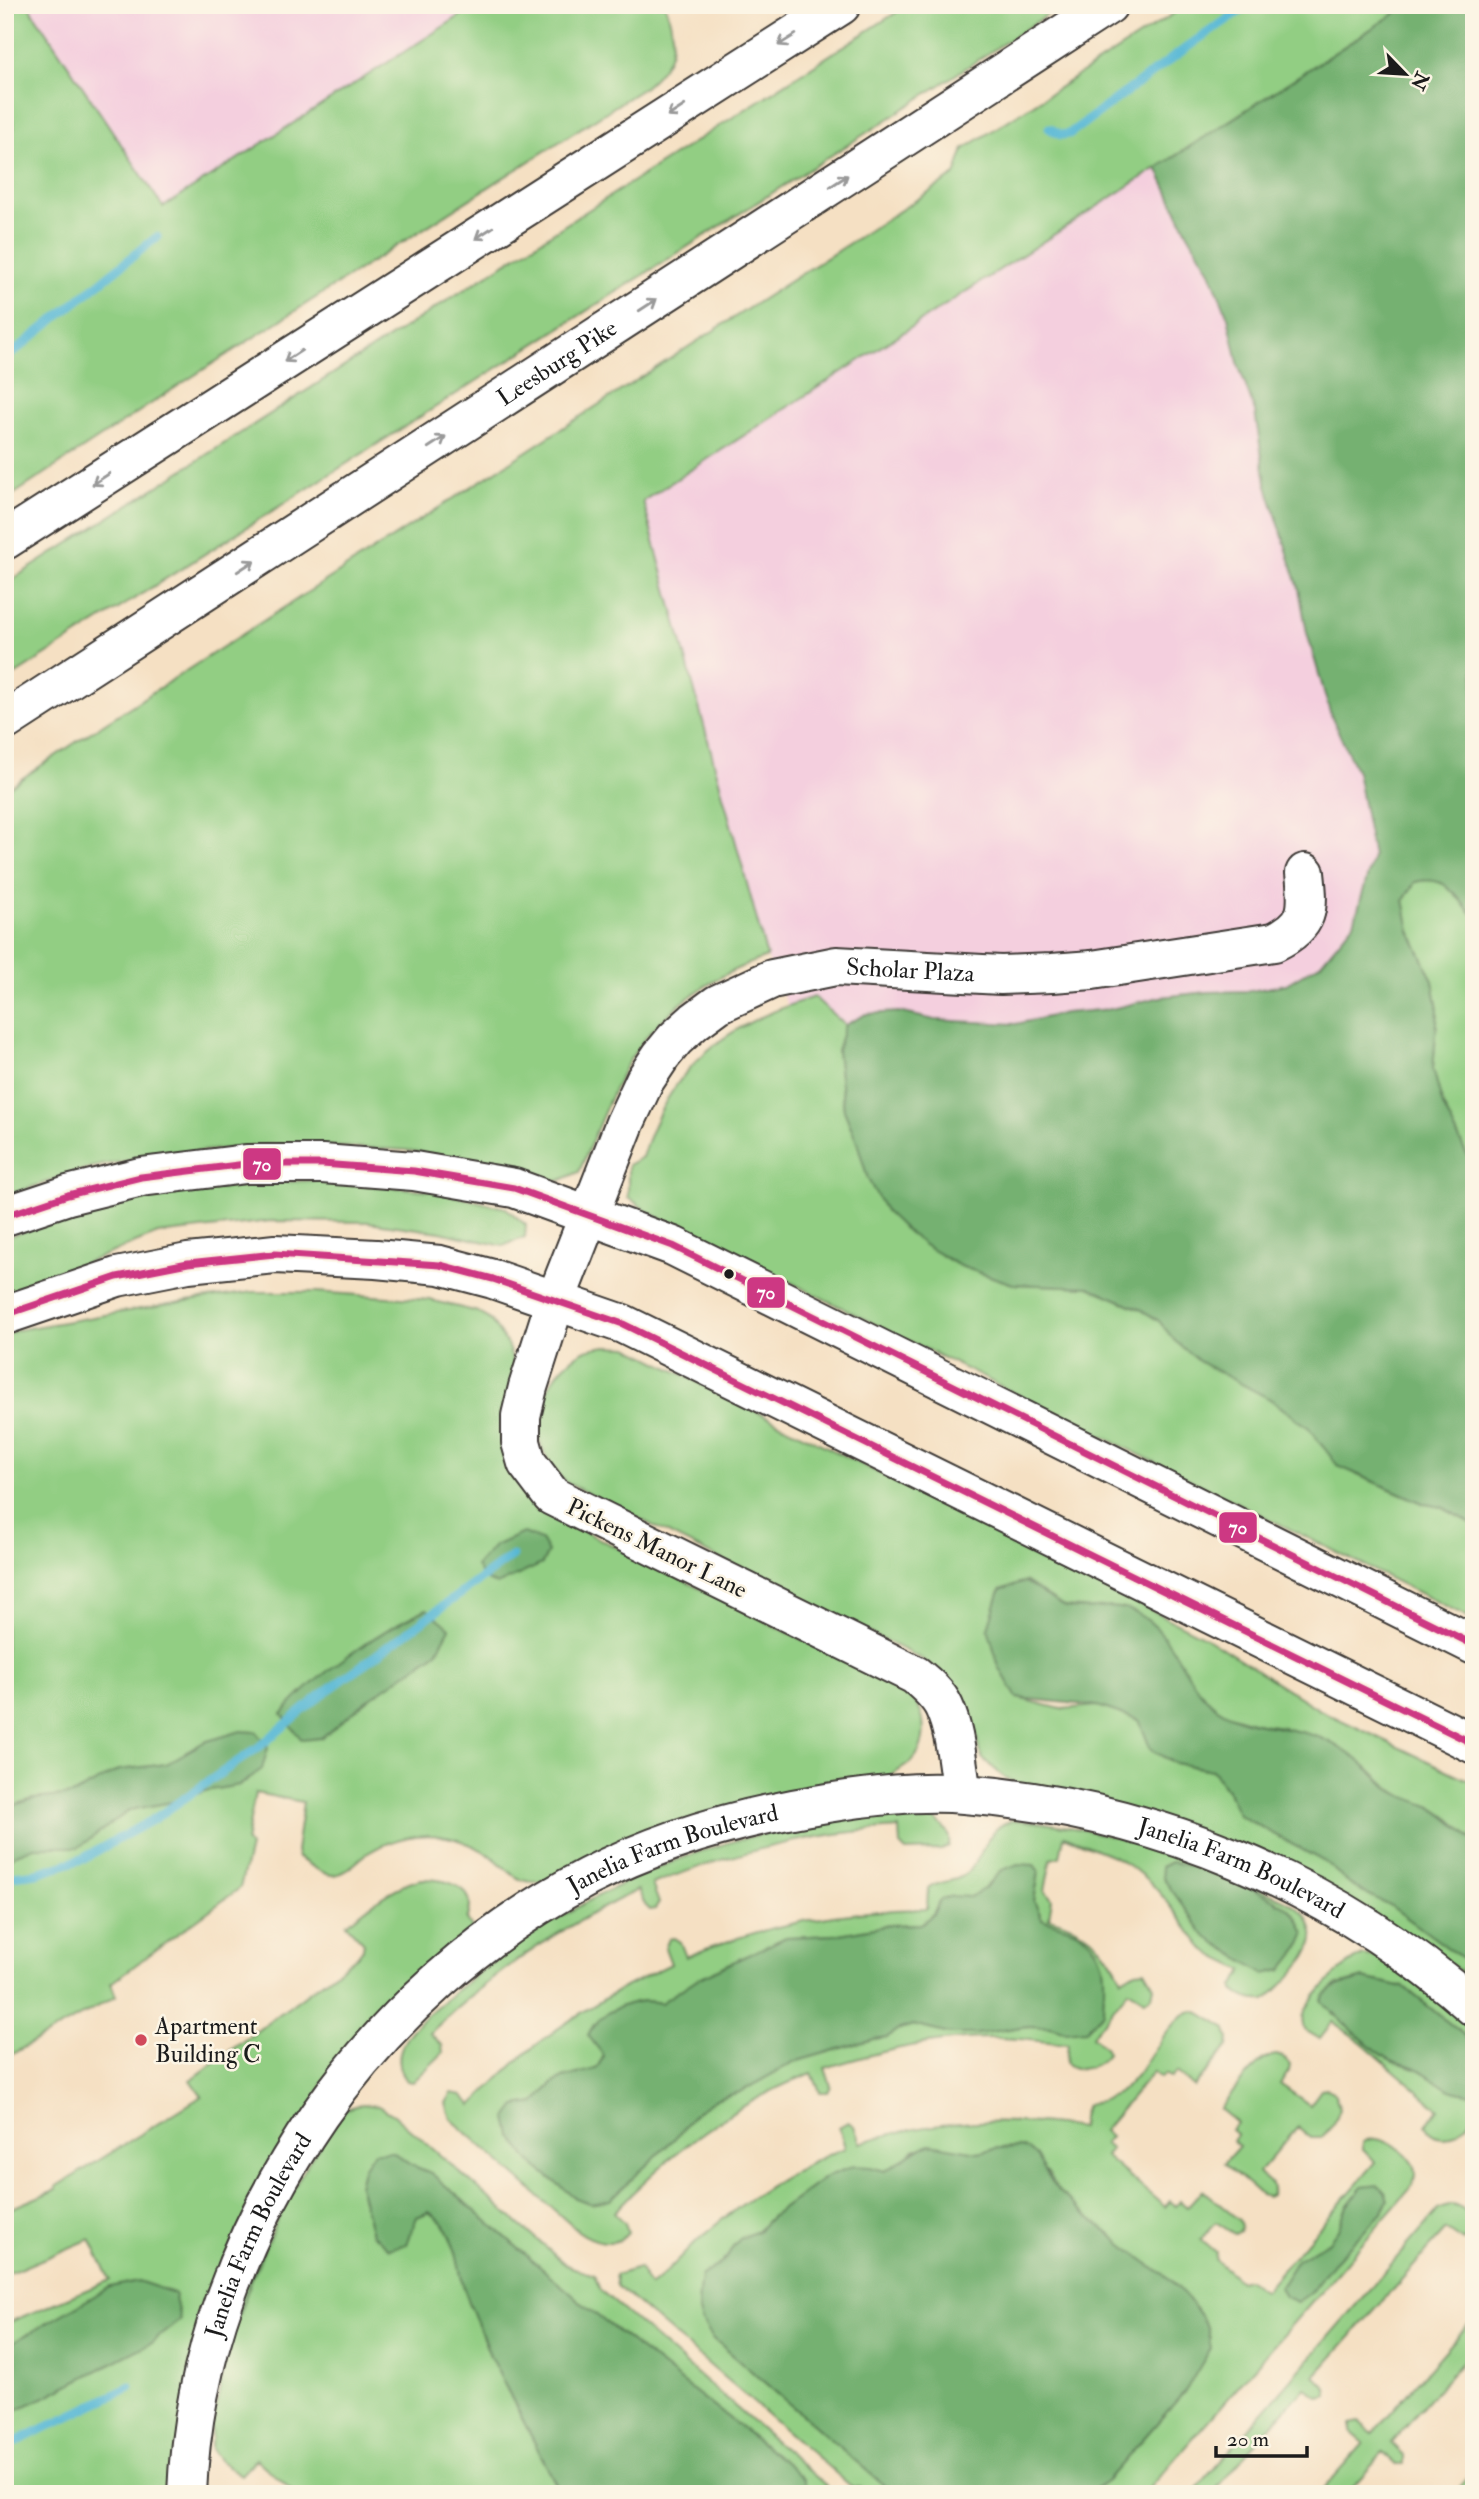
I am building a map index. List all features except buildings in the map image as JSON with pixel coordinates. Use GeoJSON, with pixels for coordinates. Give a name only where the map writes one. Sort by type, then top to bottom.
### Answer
{"type":"FeatureCollection","features":[{"type":"Feature","properties":{"kind":"main road"},"geometry":{"type":"LineString","coordinates":[[5,540],[841,5]]}},
{"type":"Feature","properties":{"kind":"main road","name":"Leesburg Pike"},"geometry":{"type":"LineString","coordinates":[[5,721],[1108,5]]}},
{"type":"Feature","properties":{"kind":"main road"},"geometry":{"type":"LineString","coordinates":[[5,745],[189,604]]}},
{"type":"Feature","properties":{"kind":"main road","name":"Scholar Plaza"},"geometry":{"type":"LineString","coordinates":[[588,1213],[625,1123],[645,1080],[661,1056],[695,1021],[718,1004],[744,991],[772,979],[836,966],[1001,975],[1039,974],[1092,970],[1274,943],[1289,935],[1301,924],[1307,913],[1305,873]]}},
{"type":"Feature","properties":{"kind":"main road"},"geometry":{"type":"LineString","coordinates":[[5,1216],[68,1195],[141,1177],[246,1164],[322,1164],[414,1171],[514,1188],[673,1246],[1474,1645]]}},
{"type":"Feature","properties":{"kind":"main road","name":"Pickens Manor Lane"},"geometry":{"type":"LineString","coordinates":[[588,1213],[527,1387],[521,1416],[521,1442],[527,1463],[552,1496],[915,1675],[944,1706],[962,1793]]}},
{"type":"Feature","properties":{"kind":"main road"},"geometry":{"type":"LineString","coordinates":[[5,1315],[117,1277],[188,1263],[275,1254],[439,1265],[493,1279],[624,1324],[1474,1744]]}},
{"type":"Feature","properties":{"kind":"main road","name":"Janelia Farm Boulevard"},"geometry":{"type":"LineString","coordinates":[[187,2494],[188,2454],[202,2375],[219,2312],[245,2249],[297,2147],[359,2062],[413,2003],[474,1951],[588,1877],[657,1847],[718,1826],[785,1810],[861,1798],[962,1793],[1069,1808],[1111,1817],[1219,1851],[1289,1882],[1358,1921],[1474,2007]]}},
{"type":"Feature","properties":{"kind":"shaded area"},"geometry":{"type":"Polygon","coordinates":[[[28,5],[477,5],[163,207],[28,5]]]}},
{"type":"Feature","properties":{"kind":"shaded area"},"geometry":{"type":"Polygon","coordinates":[[[1157,168],[1187,232],[1209,269],[1228,317],[1239,367],[1255,412],[1266,483],[1299,589],[1307,633],[1331,716],[1357,772],[1373,857],[1354,923],[1321,963],[1286,984],[1251,991],[1160,997],[1111,1009],[1065,1013],[1016,1024],[935,1020],[899,1012],[866,1014],[845,1025],[814,997],[787,1005],[767,957],[643,501],[1157,168]]]}},
{"type":"Feature","properties":{"kind":"green space"},"geometry":{"type":"Polygon","coordinates":[[[5,5],[28,5],[163,207],[477,5],[665,5],[670,19],[672,42],[666,62],[642,89],[184,382],[5,500],[5,130],[14,129],[10,110],[5,103],[5,5]]]}},
{"type":"Feature","properties":{"kind":"green space"},"geometry":{"type":"Polygon","coordinates":[[[908,5],[1062,5],[882,123],[5,681],[5,584],[908,5]]]}},
{"type":"Feature","properties":{"kind":"green space"},"geometry":{"type":"Polygon","coordinates":[[[1187,5],[1408,5],[643,501],[767,957],[705,986],[652,1031],[637,1049],[618,1081],[579,1172],[559,1181],[447,1156],[405,1150],[277,1144],[160,1155],[92,1167],[5,1196],[5,790],[955,175],[964,149],[1187,5]]]}},
{"type":"Feature","properties":{"kind":"green space"},"geometry":{"type":"Polygon","coordinates":[[[1408,5],[1474,5],[1474,916],[1449,888],[1435,881],[1415,882],[1404,900],[1410,931],[1433,981],[1438,1010],[1433,1069],[1443,1106],[1474,1169],[1474,1525],[1442,1507],[1425,1504],[1338,1466],[1308,1427],[1270,1399],[1200,1362],[1175,1341],[1159,1321],[1140,1309],[1089,1287],[1013,1284],[960,1266],[924,1245],[885,1211],[868,1179],[844,1110],[837,1051],[845,1025],[866,1014],[899,1012],[935,1020],[1016,1024],[1065,1013],[1111,1009],[1160,997],[1251,991],[1286,984],[1321,963],[1354,923],[1373,857],[1357,772],[1331,716],[1307,633],[1299,589],[1266,483],[1255,412],[1239,367],[1228,317],[1209,269],[1187,232],[1157,168],[1408,5]]]}},
{"type":"Feature","properties":{"kind":"green space"},"geometry":{"type":"Polygon","coordinates":[[[1430,879],[1447,885],[1474,916],[1474,1169],[1443,1106],[1433,1069],[1438,1010],[1433,981],[1410,931],[1404,900],[1415,882],[1430,879]]]}},
{"type":"Feature","properties":{"kind":"green space"},"geometry":{"type":"Polygon","coordinates":[[[814,997],[845,1025],[837,1051],[844,1110],[857,1142],[924,1245],[960,1266],[1013,1284],[1089,1287],[1140,1309],[1159,1321],[1175,1341],[1270,1399],[1308,1427],[1357,1475],[1425,1504],[1441,1507],[1474,1525],[1474,1620],[648,1212],[628,1197],[628,1165],[642,1157],[668,1097],[685,1074],[727,1035],[782,1008],[814,997]]]}},
{"type":"Feature","properties":{"kind":"green space"},"geometry":{"type":"Polygon","coordinates":[[[319,1180],[434,1191],[506,1208],[526,1225],[525,1237],[503,1246],[440,1232],[368,1222],[271,1221],[158,1234],[5,1295],[5,1238],[83,1213],[160,1196],[237,1186],[319,1180]]]}},
{"type":"Feature","properties":{"kind":"green space"},"geometry":{"type":"Polygon","coordinates":[[[253,1292],[316,1292],[430,1300],[478,1312],[491,1321],[507,1344],[514,1365],[509,1466],[524,1492],[551,1515],[901,1690],[916,1704],[923,1720],[923,1738],[917,1755],[905,1767],[883,1779],[541,1882],[520,1879],[495,1859],[469,1844],[431,1835],[385,1844],[341,1873],[327,1874],[298,1858],[296,1851],[303,1802],[255,1793],[246,1842],[250,1847],[240,1888],[111,1983],[116,1996],[5,2058],[5,1336],[17,1330],[253,1292]]]}},
{"type":"Feature","properties":{"kind":"green space"},"geometry":{"type":"Polygon","coordinates":[[[607,1346],[628,1347],[1205,1637],[1320,1710],[1474,1783],[1474,1841],[1432,1807],[1405,1798],[1390,1788],[1369,1768],[1283,1727],[1229,1715],[1214,1706],[1194,1685],[1174,1650],[1083,1608],[1063,1607],[1026,1582],[1017,1698],[1061,1709],[1098,1706],[1140,1720],[1151,1750],[1175,1763],[1212,1770],[1227,1790],[1239,1815],[1325,1862],[1354,1887],[1391,1906],[1474,1967],[1474,1983],[1438,1954],[1006,1779],[982,1758],[970,1710],[961,1692],[946,1676],[922,1659],[565,1482],[551,1465],[541,1445],[538,1430],[541,1406],[551,1383],[567,1364],[586,1350],[607,1346]]]}},
{"type":"Feature","properties":{"kind":"green space"},"geometry":{"type":"Polygon","coordinates":[[[523,1533],[541,1540],[548,1552],[542,1564],[497,1585],[483,1578],[476,1566],[494,1546],[523,1533]]]}},
{"type":"Feature","properties":{"kind":"green space"},"geometry":{"type":"Polygon","coordinates":[[[1025,1582],[1066,1607],[1110,1607],[1138,1614],[1161,1633],[1195,1684],[1216,1707],[1253,1723],[1294,1730],[1327,1741],[1359,1761],[1394,1792],[1433,1808],[1449,1819],[1474,1841],[1474,1967],[1391,1906],[1354,1887],[1325,1862],[1239,1815],[1227,1790],[1212,1770],[1175,1763],[1151,1750],[1139,1720],[1098,1706],[1017,1698],[999,1667],[988,1628],[1000,1590],[1025,1582]]]}},
{"type":"Feature","properties":{"kind":"green space"},"geometry":{"type":"Polygon","coordinates":[[[427,1609],[450,1628],[437,1652],[372,1697],[321,1738],[302,1740],[282,1714],[296,1699],[349,1655],[427,1609]]]}},
{"type":"Feature","properties":{"kind":"green space"},"geometry":{"type":"Polygon","coordinates":[[[241,1731],[256,1732],[268,1748],[262,1769],[240,1785],[130,1810],[79,1847],[34,1847],[14,1855],[5,1865],[5,1808],[33,1799],[72,1795],[119,1770],[166,1764],[204,1742],[241,1731]]]}},
{"type":"Feature","properties":{"kind":"green space"},"geometry":{"type":"Polygon","coordinates":[[[917,1814],[930,1818],[945,1829],[949,1847],[941,1850],[906,1851],[900,1845],[899,1828],[804,1839],[743,1854],[652,1884],[659,1903],[655,1909],[650,1910],[645,1905],[638,1890],[609,1904],[528,1953],[453,2011],[430,2033],[442,2045],[443,2053],[413,2082],[407,2081],[400,2068],[403,2044],[410,2032],[452,1994],[511,1949],[606,1892],[673,1862],[759,1835],[838,1820],[917,1814]]]}},
{"type":"Feature","properties":{"kind":"green space"},"geometry":{"type":"Polygon","coordinates":[[[1014,1820],[1043,1823],[1101,1834],[1186,1860],[1265,1891],[1306,1915],[1313,1932],[1310,1950],[1297,1969],[1266,2000],[1246,1998],[1235,1991],[1234,1987],[1243,1970],[1202,1947],[1151,1883],[1113,1856],[1064,1836],[1060,1857],[1051,1859],[1045,1891],[1052,1899],[1049,1918],[1084,1932],[1093,1939],[1108,1956],[1122,1979],[1135,1971],[1145,1970],[1154,1986],[1152,1996],[1145,2000],[1128,1990],[1092,2037],[1105,2047],[1108,2053],[1094,2065],[1083,2069],[1071,2067],[1066,2063],[1068,2044],[975,2038],[909,2046],[825,2068],[831,2086],[828,2092],[820,2092],[812,2073],[783,2085],[730,2114],[681,2150],[614,2212],[625,2223],[628,2233],[617,2241],[610,2242],[590,2238],[578,2231],[451,2119],[446,2103],[452,2093],[462,2095],[472,2105],[551,2033],[610,1996],[671,1964],[665,1948],[669,1939],[674,1938],[680,1942],[686,1957],[745,1936],[804,1921],[864,1912],[927,1909],[928,1889],[968,1872],[991,1834],[1004,1823],[1014,1820]],[[1171,1862],[1161,1867],[1167,1882],[1178,1897],[1211,1925],[1282,1970],[1305,1935],[1299,1922],[1289,1911],[1259,1892],[1201,1870],[1171,1862]],[[1002,1870],[975,1895],[941,1899],[933,1914],[921,1924],[890,1925],[834,1935],[786,1937],[697,1979],[661,2003],[633,2003],[608,2015],[592,2026],[604,2056],[596,2069],[563,2078],[552,2084],[535,2103],[516,2106],[529,2161],[576,2198],[656,2156],[677,2136],[695,2113],[718,2098],[740,2092],[794,2062],[887,2037],[913,2025],[950,2034],[977,2034],[1028,2026],[1051,2027],[1065,2032],[1103,2012],[1104,1976],[1056,1925],[1042,1919],[1034,1901],[1039,1871],[1002,1870]]]}},
{"type":"Feature","properties":{"kind":"green space"},"geometry":{"type":"Polygon","coordinates":[[[1171,1862],[1239,1883],[1289,1910],[1298,1919],[1305,1935],[1300,1947],[1282,1970],[1265,1974],[1205,1936],[1163,1878],[1161,1867],[1171,1862]]]}},
{"type":"Feature","properties":{"kind":"green space"},"geometry":{"type":"Polygon","coordinates":[[[1018,1864],[1034,1865],[1039,1871],[1034,1901],[1042,1919],[1074,1930],[1086,1938],[1100,1955],[1104,1976],[1103,2012],[1086,2030],[1065,2032],[1051,2027],[1028,2026],[977,2034],[949,2034],[913,2025],[887,2037],[794,2062],[740,2092],[718,2098],[696,2112],[677,2136],[610,2200],[591,2204],[576,2198],[529,2161],[511,2135],[507,2118],[516,2106],[535,2103],[552,2084],[563,2078],[596,2069],[604,2056],[588,2035],[601,2018],[619,2007],[640,2002],[661,2003],[697,1979],[786,1937],[834,1935],[890,1925],[921,1924],[933,1914],[941,1899],[952,1896],[970,1897],[985,1888],[1002,1870],[1018,1864]]]}},
{"type":"Feature","properties":{"kind":"green space"},"geometry":{"type":"Polygon","coordinates":[[[422,1879],[451,1883],[465,1892],[470,1908],[467,1920],[472,1928],[324,2081],[172,2494],[5,2494],[5,2324],[110,2280],[90,2239],[5,2275],[5,2211],[57,2189],[56,2187],[202,2096],[191,2080],[357,1956],[364,1943],[346,1924],[391,1892],[422,1879]]]}},
{"type":"Feature","properties":{"kind":"green space"},"geometry":{"type":"Polygon","coordinates":[[[1363,1955],[1378,1957],[1474,2028],[1474,2046],[1404,1987],[1363,1978],[1334,1986],[1332,2014],[1393,2060],[1420,2070],[1445,2087],[1474,2094],[1474,2116],[1457,2133],[1444,2138],[1432,2133],[1426,2125],[1439,2109],[1361,2042],[1333,2022],[1320,2039],[1305,2030],[1303,2016],[1314,1998],[1339,1972],[1363,1955]]]}},
{"type":"Feature","properties":{"kind":"green space"},"geometry":{"type":"Polygon","coordinates":[[[1363,1978],[1404,1987],[1465,2036],[1474,2046],[1474,2094],[1448,2089],[1416,2068],[1391,2060],[1354,2032],[1322,2000],[1334,1987],[1363,1978]]]}},
{"type":"Feature","properties":{"kind":"green space"},"geometry":{"type":"Polygon","coordinates":[[[1193,2011],[1225,2028],[1229,2039],[1228,2046],[1194,2087],[1177,2072],[1171,2078],[1165,2074],[1160,2078],[1153,2072],[1103,2131],[1110,2137],[1104,2144],[1111,2149],[1105,2156],[1165,2207],[1170,2201],[1176,2206],[1180,2201],[1187,2207],[1202,2190],[1239,2220],[1241,2226],[1234,2234],[1216,2222],[1201,2239],[1216,2252],[1215,2259],[1240,2281],[1247,2279],[1264,2291],[1376,2162],[1363,2150],[1363,2142],[1377,2139],[1399,2149],[1411,2161],[1415,2176],[1410,2189],[1144,2494],[1086,2494],[1107,2480],[1186,2390],[1210,2339],[1207,2327],[1192,2303],[1171,2280],[1124,2246],[1058,2191],[1049,2174],[1021,2147],[978,2152],[915,2149],[902,2162],[885,2171],[870,2167],[826,2177],[771,2217],[758,2231],[741,2238],[727,2258],[701,2277],[713,2338],[894,2494],[868,2494],[860,2487],[852,2487],[617,2286],[615,2275],[639,2268],[650,2286],[700,2238],[751,2198],[787,2176],[845,2148],[839,2127],[848,2122],[854,2126],[860,2143],[915,2129],[969,2122],[1025,2122],[1081,2128],[1086,2106],[1107,2099],[1126,2087],[1174,2024],[1183,2015],[1193,2011]]]}},
{"type":"Feature","properties":{"kind":"green space"},"geometry":{"type":"Polygon","coordinates":[[[1268,2057],[1283,2057],[1290,2065],[1280,2084],[1310,2105],[1321,2090],[1327,2089],[1334,2093],[1340,2108],[1334,2124],[1321,2138],[1311,2138],[1298,2127],[1258,2173],[1272,2184],[1271,2195],[1267,2197],[1261,2195],[1224,2163],[1239,2146],[1233,2141],[1237,2135],[1231,2130],[1237,2123],[1220,2109],[1253,2069],[1268,2057]]]}},
{"type":"Feature","properties":{"kind":"green space"},"geometry":{"type":"Polygon","coordinates":[[[363,2104],[378,2106],[394,2115],[566,2265],[594,2275],[600,2290],[836,2494],[809,2494],[790,2466],[590,2310],[431,2173],[409,2164],[393,2152],[364,2167],[359,2185],[372,2234],[407,2244],[416,2217],[429,2212],[445,2225],[456,2252],[464,2289],[491,2358],[561,2494],[296,2494],[256,2459],[241,2475],[220,2461],[211,2449],[211,2429],[232,2333],[252,2279],[275,2224],[305,2167],[345,2109],[363,2104]]]}},
{"type":"Feature","properties":{"kind":"green space"},"geometry":{"type":"Polygon","coordinates":[[[930,2144],[978,2152],[1021,2147],[1029,2150],[1036,2156],[1058,2191],[1124,2246],[1171,2280],[1192,2303],[1207,2327],[1211,2348],[1186,2390],[1107,2480],[1089,2493],[894,2494],[713,2338],[703,2323],[698,2303],[701,2277],[727,2258],[741,2238],[758,2231],[771,2217],[826,2177],[853,2166],[885,2171],[930,2144]]]}},
{"type":"Feature","properties":{"kind":"green space"},"geometry":{"type":"Polygon","coordinates":[[[374,2152],[393,2152],[409,2164],[431,2173],[590,2310],[790,2466],[803,2479],[809,2494],[561,2494],[491,2358],[464,2289],[456,2252],[445,2225],[429,2212],[417,2217],[407,2244],[389,2249],[372,2234],[359,2185],[364,2167],[374,2152]]]}},
{"type":"Feature","properties":{"kind":"green space"},"geometry":{"type":"Polygon","coordinates":[[[1378,2185],[1385,2191],[1388,2200],[1382,2213],[1333,2263],[1310,2293],[1297,2302],[1285,2297],[1280,2287],[1297,2260],[1329,2241],[1338,2229],[1347,2206],[1362,2187],[1378,2185]]]}},
{"type":"Feature","properties":{"kind":"green space"},"geometry":{"type":"Polygon","coordinates":[[[1451,2205],[1463,2210],[1470,2219],[1469,2237],[1464,2242],[1446,2230],[1315,2376],[1327,2388],[1328,2396],[1319,2398],[1305,2387],[1212,2494],[1192,2494],[1439,2209],[1451,2205]]]}},
{"type":"Feature","properties":{"kind":"green space"},"geometry":{"type":"Polygon","coordinates":[[[138,2281],[174,2293],[180,2320],[151,2343],[5,2415],[5,2347],[110,2287],[138,2281]]]}},
{"type":"Feature","properties":{"kind":"green space"},"geometry":{"type":"Polygon","coordinates":[[[1474,2318],[1474,2348],[1391,2443],[1404,2456],[1404,2464],[1396,2464],[1383,2453],[1346,2494],[1319,2494],[1364,2443],[1351,2432],[1351,2424],[1359,2422],[1373,2433],[1474,2318]]]}},
{"type":"Feature","properties":{"kind":"green space"},"geometry":{"type":"Polygon","coordinates":[[[1474,2470],[1474,2494],[1453,2494],[1474,2470]]]}},
{"type":"Feature","properties":{"kind":"waterway"},"geometry":{"type":"LineString","coordinates":[[1049,128],[1061,135],[1069,134],[1249,5]]}},
{"type":"Feature","properties":{"kind":"waterway"},"geometry":{"type":"LineString","coordinates":[[5,359],[157,237]]}},
{"type":"Feature","properties":{"kind":"waterway"},"geometry":{"type":"LineString","coordinates":[[5,1877],[37,1873],[82,1859],[154,1819],[259,1747],[320,1696],[512,1556]]}},
{"type":"Feature","properties":{"kind":"waterway"},"geometry":{"type":"LineString","coordinates":[[5,2447],[130,2387]]}},
{"type":"Feature","properties":{"kind":"transit line","name":"70"},"geometry":{"type":"LineString","coordinates":[[5,1216],[68,1195],[141,1177],[246,1164],[322,1164],[414,1171],[514,1188],[673,1246],[1474,1645]]}},
{"type":"Feature","properties":{"kind":"transit line","name":"70"},"geometry":{"type":"LineString","coordinates":[[5,1315],[117,1277],[188,1263],[275,1254],[440,1265],[493,1279],[623,1324],[1474,1744]]}},
{"type":"Feature","properties":{"kind":"place","name":"Apartment Building C"},"geometry":{"type":"Point","coordinates":[141,2040]}}]}
